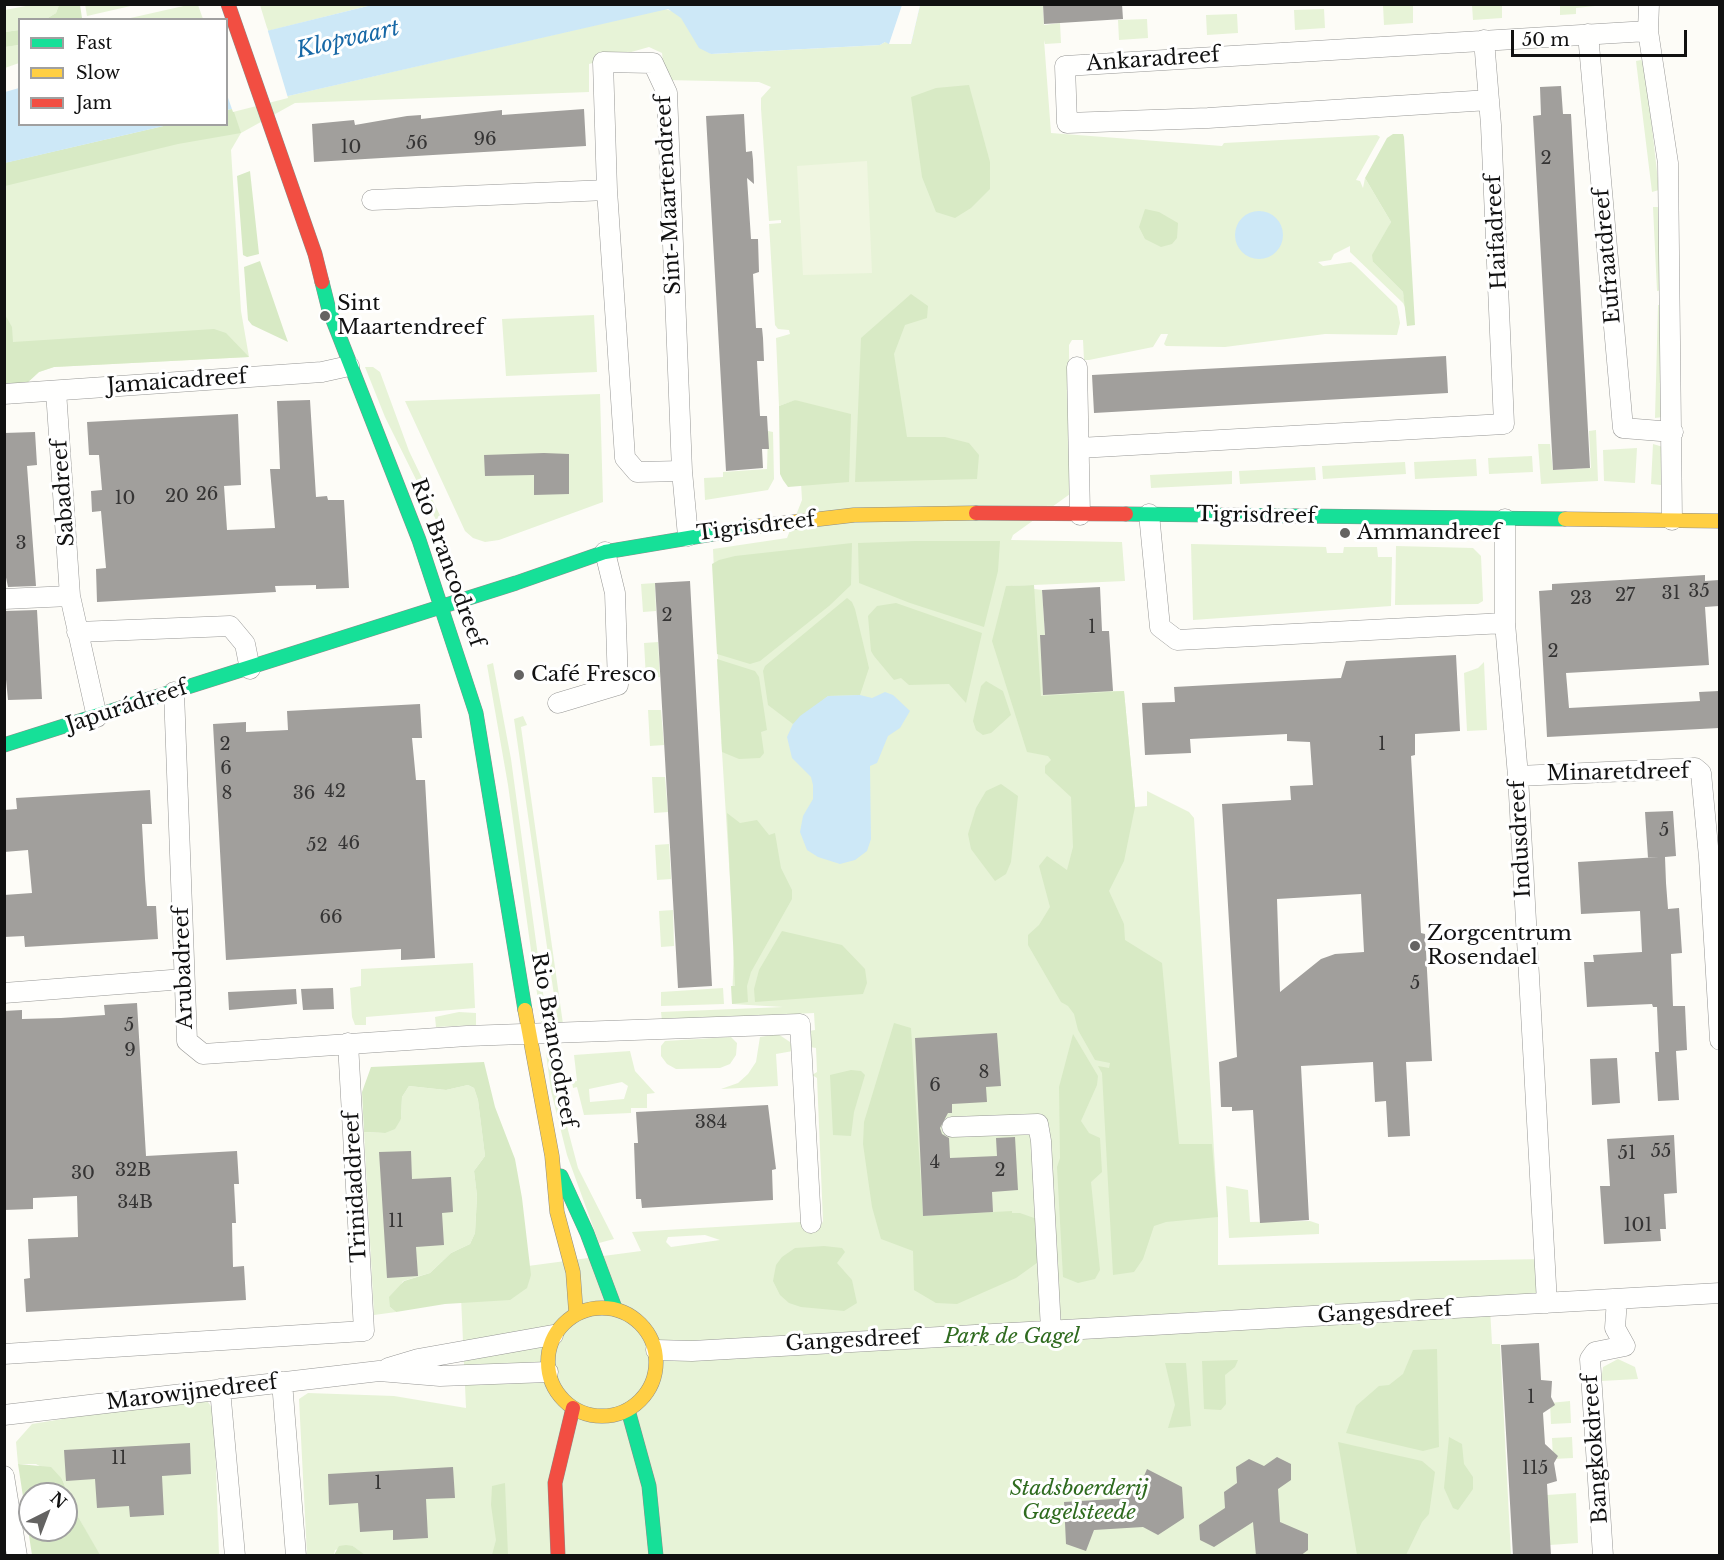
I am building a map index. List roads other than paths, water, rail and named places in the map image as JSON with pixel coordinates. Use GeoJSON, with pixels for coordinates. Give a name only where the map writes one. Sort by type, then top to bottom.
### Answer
{"type":"FeatureCollection","features":[{"type":"Feature","properties":{"kind":"street","name":"Rio Brancodreef"},"geometry":{"type":"LineString","coordinates":[[228,4],[315,254],[329,310],[419,540],[476,713],[552,1156],[557,1212],[573,1272],[576,1313]]}},
{"type":"Feature","properties":{"kind":"street"},"geometry":{"type":"LineString","coordinates":[[1649,4],[1648,31],[1668,163],[1673,432],[1672,520]]}},
{"type":"Feature","properties":{"kind":"street","name":"Ankaradreef"},"geometry":{"type":"LineString","coordinates":[[1489,100],[1208,118],[1067,123],[1065,66],[1648,31]]}},
{"type":"Feature","properties":{"kind":"street","name":"Eufraatdreef"},"geometry":{"type":"LineString","coordinates":[[1588,34],[1623,428],[1673,432]]}},
{"type":"Feature","properties":{"kind":"street","name":"Haifadreef"},"geometry":{"type":"LineString","coordinates":[[1079,448],[1504,424],[1489,100],[1484,40]]}},
{"type":"Feature","properties":{"kind":"street","name":"Sint-Maartendreef"},"geometry":{"type":"LineString","coordinates":[[682,471],[637,472],[625,458],[607,190],[603,62],[653,63],[667,93],[682,471],[688,536]]}},
{"type":"Feature","properties":{"kind":"street"},"geometry":{"type":"LineString","coordinates":[[372,200],[607,190]]}},
{"type":"Feature","properties":{"kind":"street","name":"Jamaicadreef"},"geometry":{"type":"LineString","coordinates":[[4,394],[322,372],[349,366]]}},
{"type":"Feature","properties":{"kind":"street"},"geometry":{"type":"LineString","coordinates":[[1077,367],[1080,515]]}},
{"type":"Feature","properties":{"kind":"street","name":"Sabadreef"},"geometry":{"type":"LineString","coordinates":[[56,391],[70,596],[97,717]]}},
{"type":"Feature","properties":{"kind":"street","name":"Tigrisdreef"},"geometry":{"type":"LineString","coordinates":[[441,607],[605,552],[688,536],[854,515],[1005,512],[1080,515],[1719,521]]}},
{"type":"Feature","properties":{"kind":"street"},"geometry":{"type":"LineString","coordinates":[[1149,514],[1160,627],[1177,640],[1505,623]]}},
{"type":"Feature","properties":{"kind":"street","name":"Indusdreef"},"geometry":{"type":"LineString","coordinates":[[1505,519],[1505,623],[1518,776],[1547,1303]]}},
{"type":"Feature","properties":{"kind":"street"},"geometry":{"type":"LineString","coordinates":[[558,703],[618,685],[615,593],[605,552]]}},
{"type":"Feature","properties":{"kind":"street"},"geometry":{"type":"LineString","coordinates":[[4,599],[70,596]]}},
{"type":"Feature","properties":{"kind":"street","name":"Japurádreef"},"geometry":{"type":"LineString","coordinates":[[4,746],[441,607]]}},
{"type":"Feature","properties":{"kind":"street"},"geometry":{"type":"LineString","coordinates":[[77,632],[230,627],[245,644],[250,669]]}},
{"type":"Feature","properties":{"kind":"street","name":"Arubadreef"},"geometry":{"type":"LineString","coordinates":[[174,692],[187,1041],[203,1054],[348,1043],[800,1024],[811,1223]]}},
{"type":"Feature","properties":{"kind":"street","name":"Minaretdreef"},"geometry":{"type":"LineString","coordinates":[[1518,776],[1695,768],[1701,773],[1714,856],[1719,1040]]}},
{"type":"Feature","properties":{"kind":"street"},"geometry":{"type":"LineString","coordinates":[[4,993],[184,979]]}},
{"type":"Feature","properties":{"kind":"street","name":"Trinidaddreef"},"geometry":{"type":"LineString","coordinates":[[4,1354],[364,1331],[348,1043]]}},
{"type":"Feature","properties":{"kind":"street"},"geometry":{"type":"LineString","coordinates":[[952,1127],[1038,1124],[1041,1141],[1051,1330]]}},
{"type":"Feature","properties":{"kind":"street","name":"Rio Brancodreef"},"geometry":{"type":"LineString","coordinates":[[552,1156],[587,1233],[615,1308]]}},
{"type":"Feature","properties":{"kind":"street","name":"Gangesdreef"},"geometry":{"type":"LineString","coordinates":[[656,1350],[692,1351],[1719,1293]]}},
{"type":"Feature","properties":{"kind":"street","name":"Bangkokdreef"},"geometry":{"type":"LineString","coordinates":[[1603,1556],[1590,1359],[1595,1352],[1625,1346],[1615,1328],[1617,1299]]}},
{"type":"Feature","properties":{"kind":"street"},"geometry":{"type":"LineString","coordinates":[[595,1307],[615,1308],[641,1323],[656,1350],[656,1373],[646,1395],[628,1410],[610,1416],[591,1415],[573,1408],[556,1393],[548,1372],[553,1335],[576,1313],[595,1307]]}},
{"type":"Feature","properties":{"kind":"street","name":"Marowijnedreef"},"geometry":{"type":"LineString","coordinates":[[4,1415],[379,1371],[418,1359],[553,1335]]}},
{"type":"Feature","properties":{"kind":"street","name":"Marowijnedreef"},"geometry":{"type":"LineString","coordinates":[[379,1371],[440,1376],[548,1372]]}},
{"type":"Feature","properties":{"kind":"street"},"geometry":{"type":"LineString","coordinates":[[282,1382],[296,1556]]}},
{"type":"Feature","properties":{"kind":"street"},"geometry":{"type":"LineString","coordinates":[[220,1389],[235,1556]]}},
{"type":"Feature","properties":{"kind":"street"},"geometry":{"type":"LineString","coordinates":[[558,1556],[555,1483],[573,1408]]}},
{"type":"Feature","properties":{"kind":"street"},"geometry":{"type":"LineString","coordinates":[[628,1410],[649,1486],[656,1556]]}},
{"type":"Feature","properties":{"kind":"street"},"geometry":{"type":"LineString","coordinates":[[4,1476],[17,1556]]}},
{"type":"Feature","properties":{"kind":"water","name":"Klopvaart"},"geometry":{"type":"Polygon","coordinates":[[[372,5],[920,5],[911,44],[885,42],[880,45],[711,54],[699,48],[681,18],[668,9],[228,110],[228,41],[372,5]]]}},
{"type":"Feature","properties":{"kind":"water"},"geometry":{"type":"Polygon","coordinates":[[[18,88],[18,126],[164,126],[5,163],[5,92],[18,88]]]}},
{"type":"Feature","properties":{"kind":"water"},"geometry":{"type":"Polygon","coordinates":[[[1254,211],[1264,211],[1276,218],[1283,230],[1283,240],[1276,252],[1264,259],[1254,259],[1239,248],[1235,240],[1235,230],[1246,215],[1254,211]]]}},
{"type":"Feature","properties":{"kind":"water"},"geometry":{"type":"Polygon","coordinates":[[[885,692],[893,695],[910,711],[900,728],[888,736],[877,763],[870,766],[871,839],[867,851],[855,860],[840,864],[818,857],[807,850],[800,832],[803,816],[813,799],[811,777],[792,758],[787,737],[800,716],[828,696],[860,695],[872,698],[885,692]]]}},
{"type":"Feature","properties":{"kind":"place","name":"Sint Maartendreef"},"geometry":{"type":"Point","coordinates":[325,316]}},
{"type":"Feature","properties":{"kind":"place","name":"Ammandreef"},"geometry":{"type":"Point","coordinates":[1345,533]}},
{"type":"Feature","properties":{"kind":"place","name":"Café Fresco"},"geometry":{"type":"Point","coordinates":[519,675]}},
{"type":"Feature","properties":{"kind":"place","name":"Zorgcentrum Rosendael"},"geometry":{"type":"Point","coordinates":[1415,946]}},
{"type":"Feature","properties":{"kind":"park label","name":"Park de Gagel"},"geometry":{"type":"Point","coordinates":[1012,1337]}},
{"type":"Feature","properties":{"kind":"park label","name":"Stadsboerderij Gagelsteede"},"geometry":{"type":"Point","coordinates":[1079,1501]}}]}
